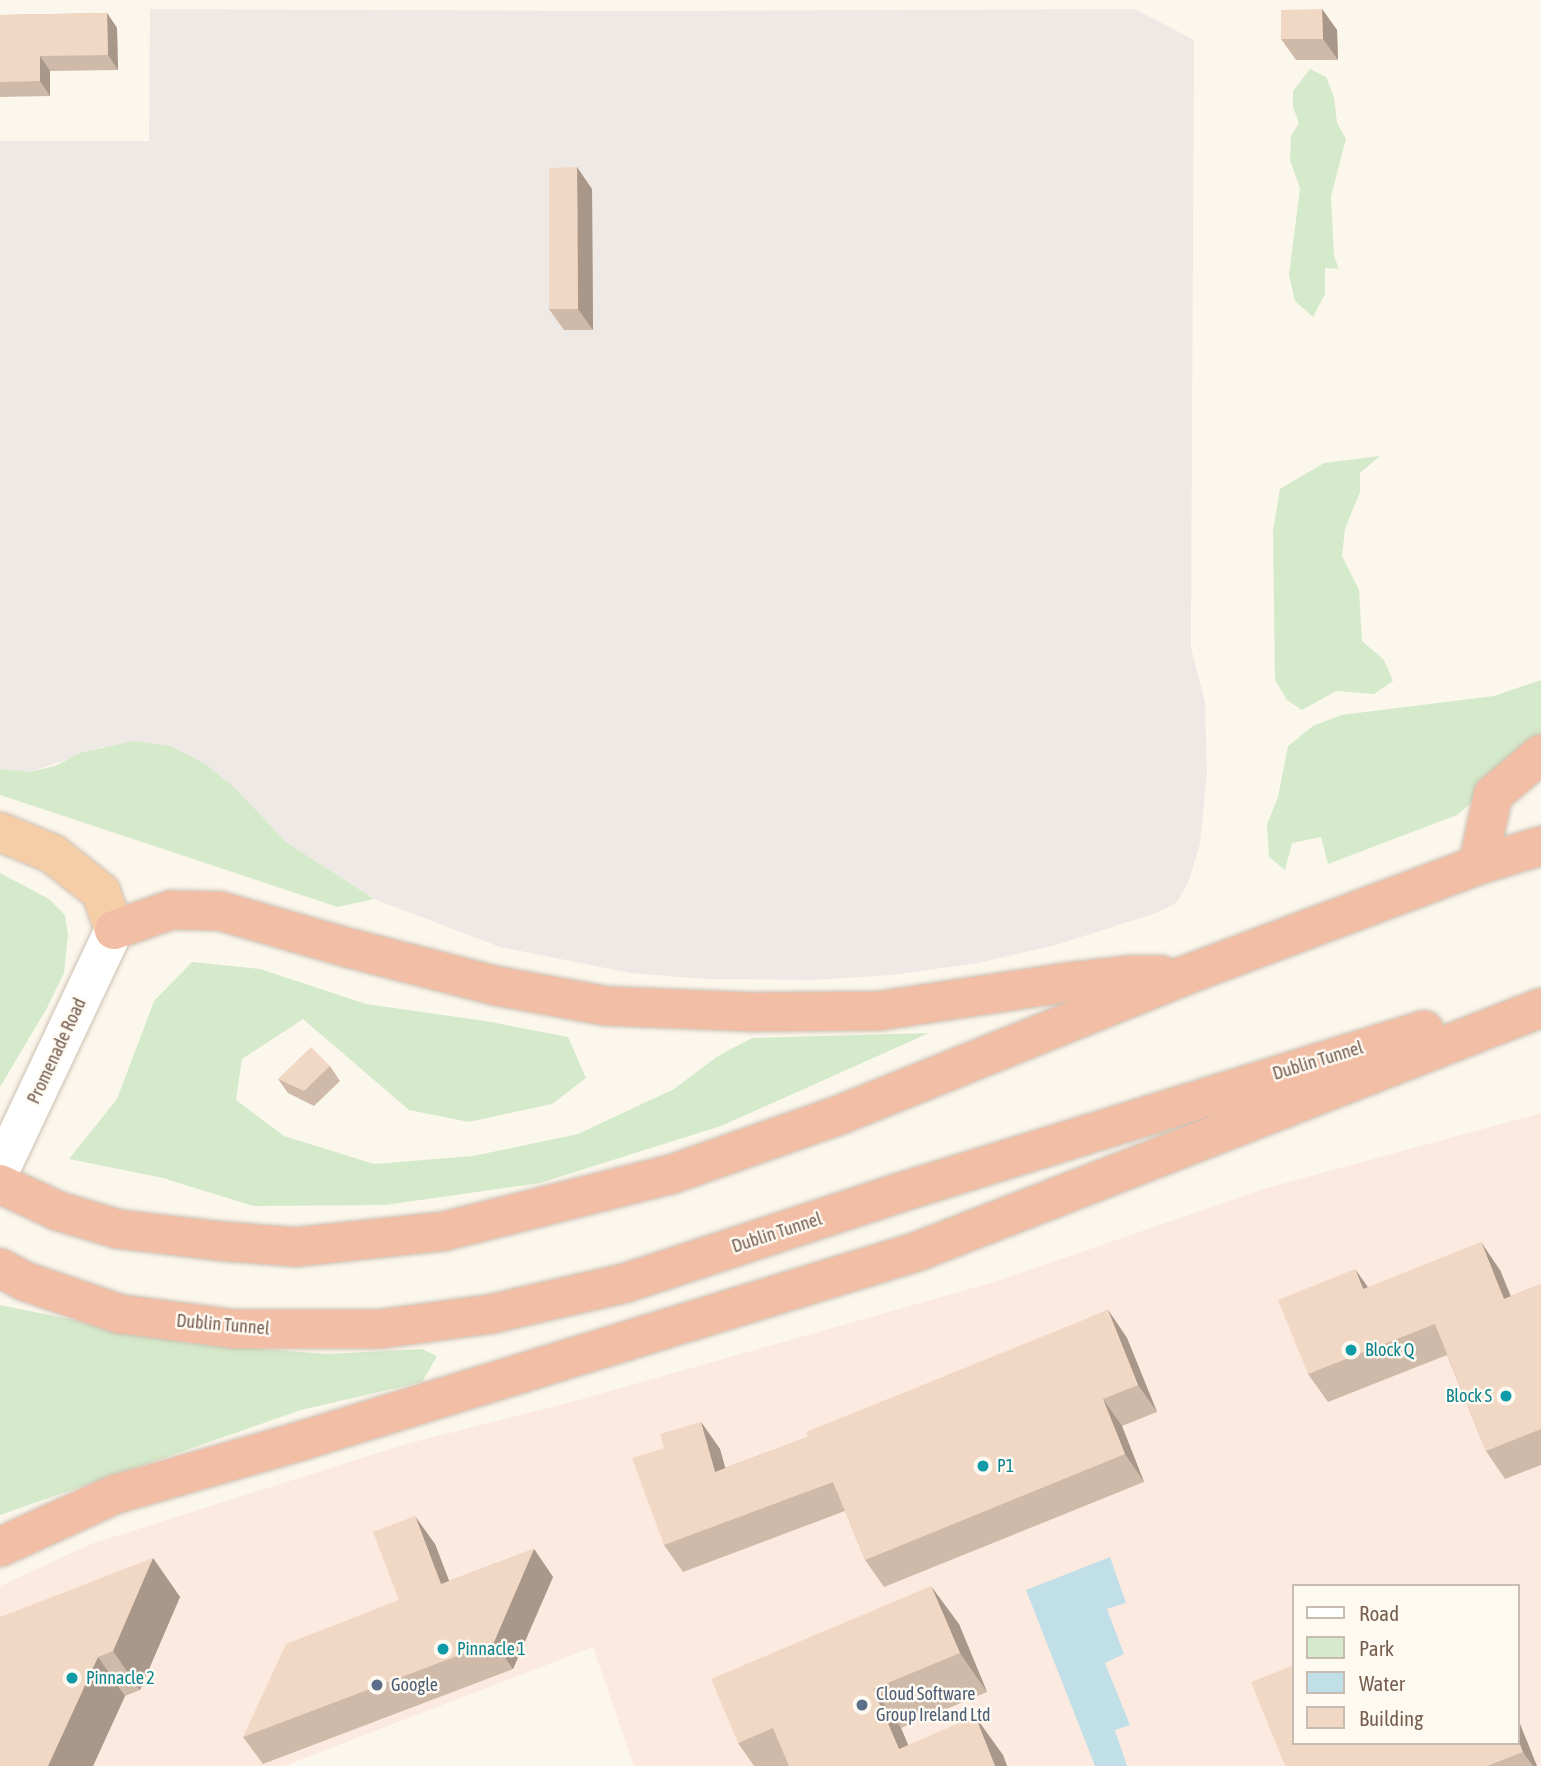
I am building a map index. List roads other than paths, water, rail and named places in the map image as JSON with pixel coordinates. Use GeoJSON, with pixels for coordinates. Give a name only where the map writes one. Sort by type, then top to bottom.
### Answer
{"type":"FeatureCollection","features":[{"type":"Feature","properties":{"kind":"highway"},"geometry":{"type":"LineString","coordinates":[[1478,865],[1493,795],[1541,754]]}},
{"type":"Feature","properties":{"kind":"highway"},"geometry":{"type":"LineString","coordinates":[[0,832],[53,854],[101,892],[114,930],[171,910],[220,911],[497,986],[606,1006],[754,1012],[877,1011],[1130,975],[1183,976]]}},
{"type":"Feature","properties":{"kind":"highway"},"geometry":{"type":"LineString","coordinates":[[0,1184],[58,1212],[118,1229],[296,1247],[445,1231],[672,1174],[842,1114],[1183,976],[1478,865],[1541,846]]}},
{"type":"Feature","properties":{"kind":"highway","name":"Dublin Tunnel"},"geometry":{"type":"LineString","coordinates":[[12,1275],[120,1314],[234,1329],[380,1329],[491,1314],[625,1283],[895,1194],[1335,1055],[1541,997]]}},
{"type":"Feature","properties":{"kind":"highway"},"geometry":{"type":"LineString","coordinates":[[0,1548],[116,1494],[317,1436],[916,1252],[1541,1008]]}},
{"type":"Feature","properties":{"kind":"street","name":"Promenade Road"},"geometry":{"type":"LineString","coordinates":[[0,1171],[114,930]]}},
{"type":"Feature","properties":{"kind":"water"},"geometry":{"type":"Polygon","coordinates":[[[1110,1557],[1126,1603],[1107,1609],[1124,1654],[1105,1663],[1130,1725],[1115,1730],[1127,1766],[1095,1766],[1026,1590],[1110,1557]]]}},
{"type":"Feature","properties":{"kind":"place","name":"Block Q"},"geometry":{"type":"Point","coordinates":[1351,1350]}},
{"type":"Feature","properties":{"kind":"place","name":"Block S"},"geometry":{"type":"Point","coordinates":[1506,1396]}},
{"type":"Feature","properties":{"kind":"place","name":"P1"},"geometry":{"type":"Point","coordinates":[983,1466]}},
{"type":"Feature","properties":{"kind":"place","name":"Pinnacle 1"},"geometry":{"type":"Point","coordinates":[443,1649]}},
{"type":"Feature","properties":{"kind":"place","name":"Pinnacle 2"},"geometry":{"type":"Point","coordinates":[72,1678]}},
{"type":"Feature","properties":{"kind":"place","name":"Google"},"geometry":{"type":"Point","coordinates":[377,1685]}},
{"type":"Feature","properties":{"kind":"place","name":"Cloud Software Group Ireland Ltd"},"geometry":{"type":"Point","coordinates":[862,1705]}}]}
